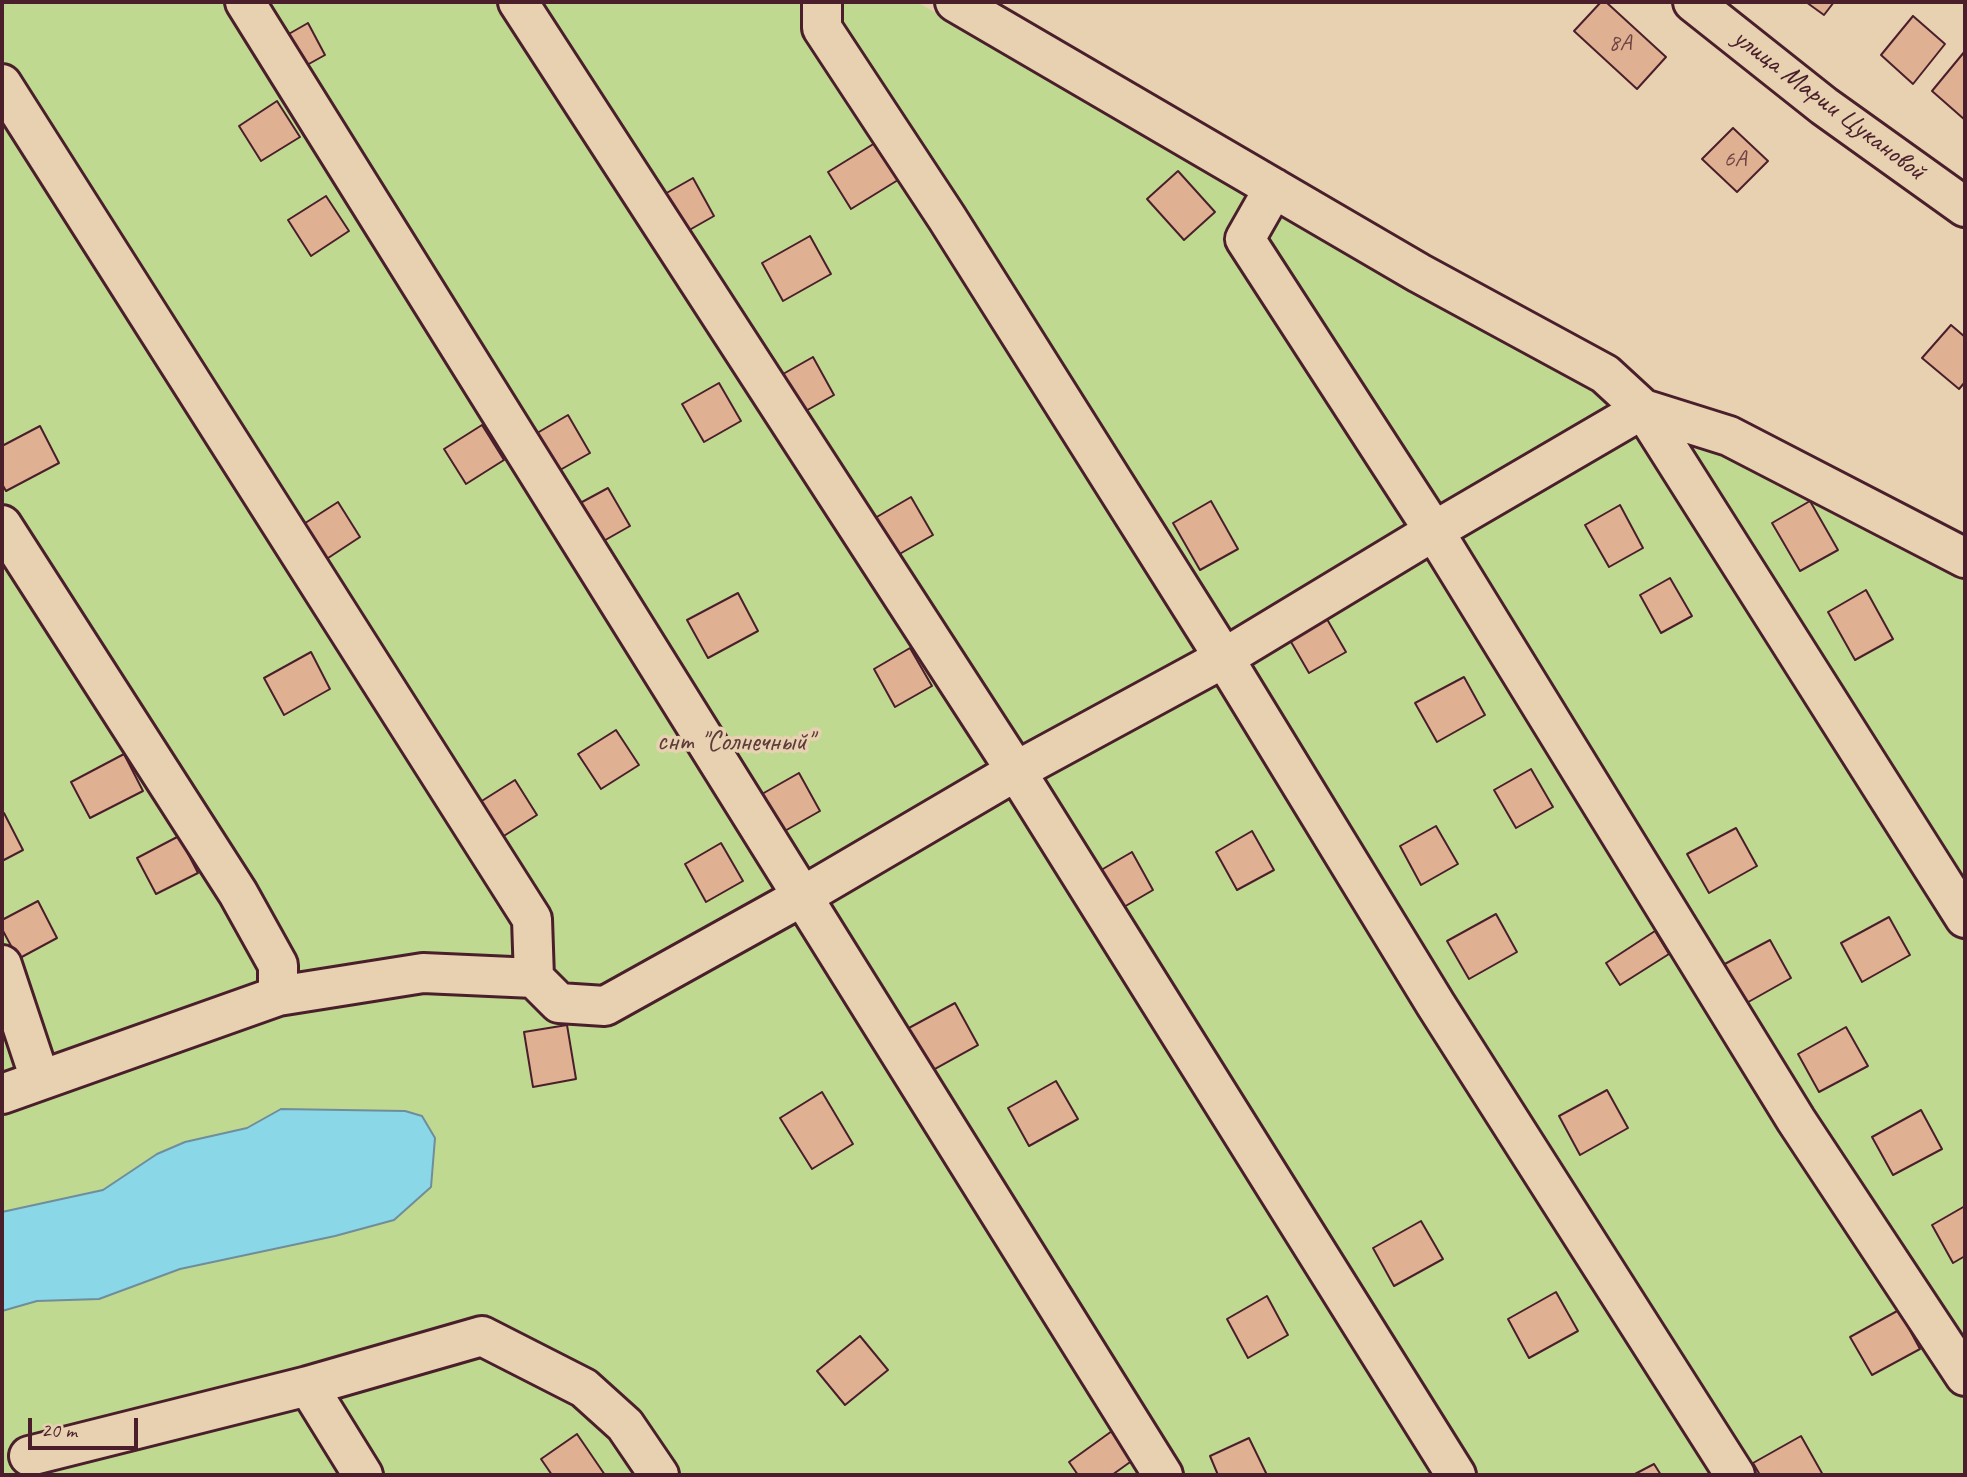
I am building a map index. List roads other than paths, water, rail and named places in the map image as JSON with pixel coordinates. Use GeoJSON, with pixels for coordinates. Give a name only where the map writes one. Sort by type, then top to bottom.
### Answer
{"type":"FeatureCollection","features":[{"type":"Feature","properties":{"kind":"street"},"geometry":{"type":"LineString","coordinates":[[245,2],[1163,1475]]}},
{"type":"Feature","properties":{"kind":"street"},"geometry":{"type":"LineString","coordinates":[[518,2],[1016,771],[1456,1475]]}},
{"type":"Feature","properties":{"kind":"street"},"geometry":{"type":"LineString","coordinates":[[822,2],[822,28],[947,218],[1224,659],[1436,1005],[1735,1475]]}},
{"type":"Feature","properties":{"kind":"street"},"geometry":{"type":"LineString","coordinates":[[955,2],[1419,273],[1605,374],[1643,409],[1965,918]]}},
{"type":"Feature","properties":{"kind":"street","name":"улица Марии Цукановой"},"geometry":{"type":"LineString","coordinates":[[1693,2],[1824,106],[1965,207]]}},
{"type":"Feature","properties":{"kind":"street"},"geometry":{"type":"LineString","coordinates":[[2,84],[532,919],[534,978]]}},
{"type":"Feature","properties":{"kind":"street"},"geometry":{"type":"LineString","coordinates":[[1274,188],[1245,239],[1434,531],[1796,1120],[1965,1376]]}},
{"type":"Feature","properties":{"kind":"street"},"geometry":{"type":"LineString","coordinates":[[2,1094],[278,996],[423,973],[534,978],[559,1003],[605,1006],[803,896],[1016,771],[1224,659],[1434,531],[1643,409],[1729,436],[1965,557]]}},
{"type":"Feature","properties":{"kind":"street"},"geometry":{"type":"LineString","coordinates":[[2,525],[238,893],[278,965],[278,996]]}},
{"type":"Feature","properties":{"kind":"street"},"geometry":{"type":"LineString","coordinates":[[2,965],[40,1079]]}},
{"type":"Feature","properties":{"kind":"street"},"geometry":{"type":"LineString","coordinates":[[29,1466],[482,1336],[584,1388],[625,1425],[659,1475]]}},
{"type":"Feature","properties":{"kind":"street"},"geometry":{"type":"LineString","coordinates":[[308,1386],[363,1475]]}},
{"type":"Feature","properties":{"kind":"water"},"geometry":{"type":"Polygon","coordinates":[[[281,1109],[405,1111],[422,1116],[435,1138],[431,1187],[394,1220],[335,1236],[180,1269],[99,1299],[37,1301],[2,1311],[2,1212],[103,1190],[157,1154],[185,1142],[247,1128],[281,1109]]]}},
{"type":"Feature","properties":{"kind":"park label","name":"снт \"Солнечный\""},"geometry":{"type":"Point","coordinates":[735,743]}}]}
